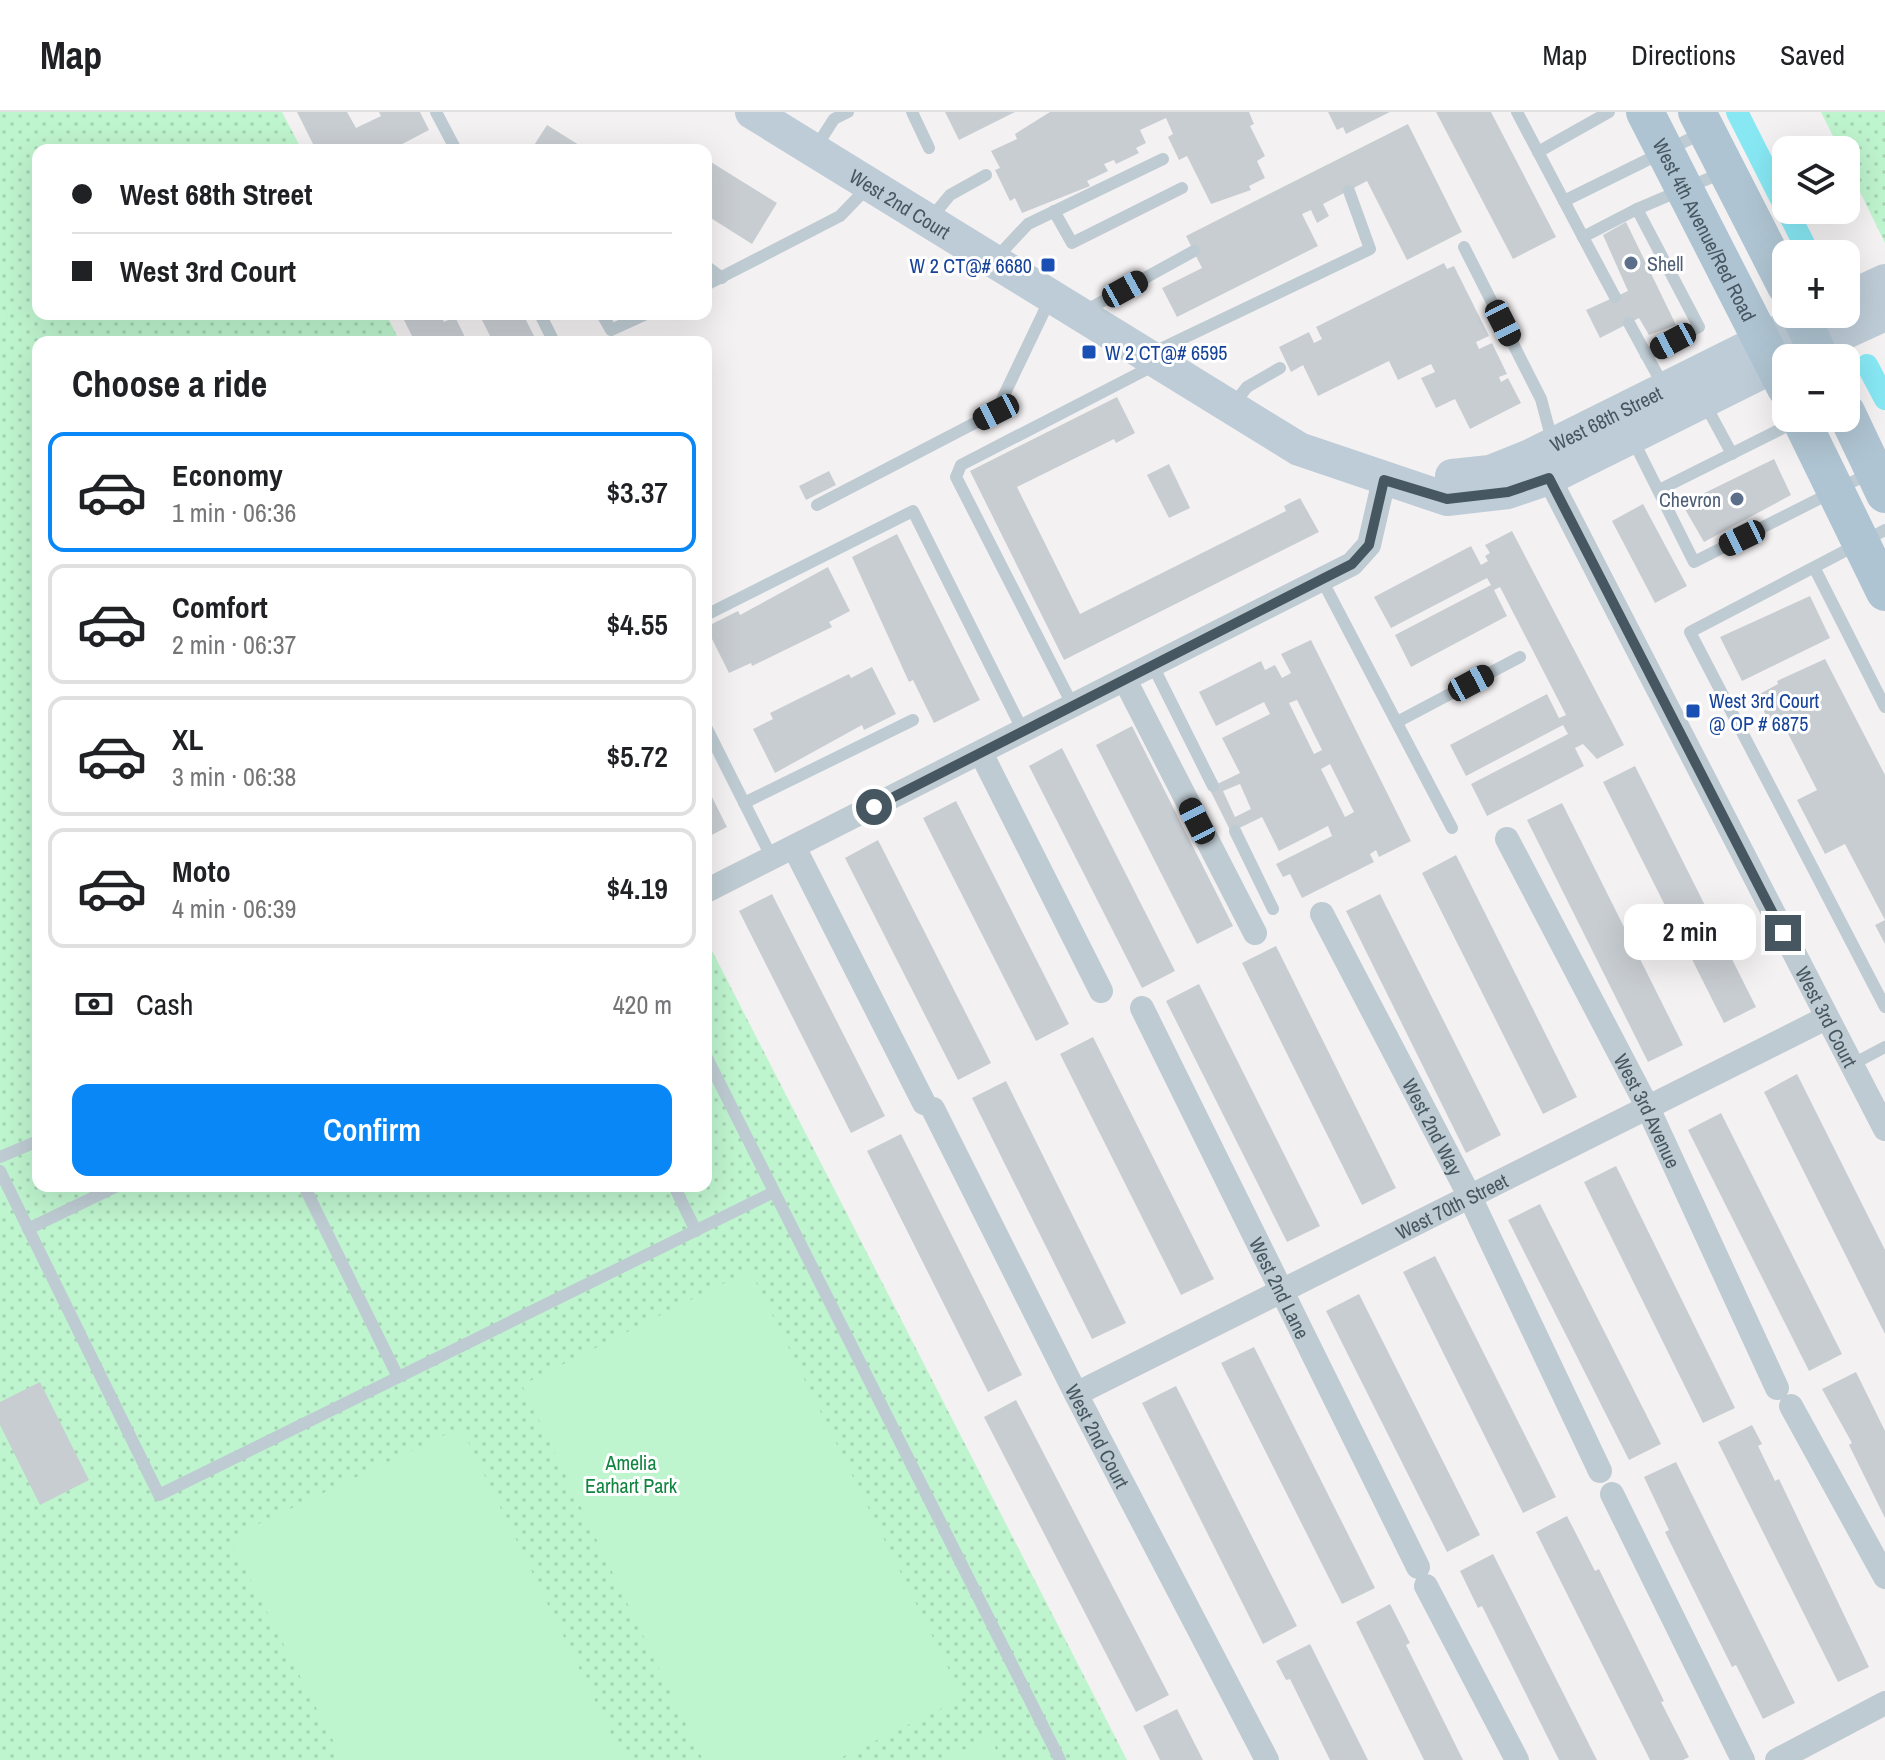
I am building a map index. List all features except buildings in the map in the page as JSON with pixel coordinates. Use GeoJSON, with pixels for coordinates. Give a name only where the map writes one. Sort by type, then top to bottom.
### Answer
{"type":"FeatureCollection","features":[{"type":"Feature","properties":{"kind":"main road","name":"West 2nd Court"},"geometry":{"type":"LineString","coordinates":[[752,112],[1299,449],[1384,480]]}},
{"type":"Feature","properties":{"kind":"main road","name":"West 4th Avenue/Red Road"},"geometry":{"type":"LineString","coordinates":[[1645,112],[1685,188],[1784,344]]}},
{"type":"Feature","properties":{"kind":"main road"},"geometry":{"type":"LineString","coordinates":[[1701,121],[1772,259]]}},
{"type":"Feature","properties":{"kind":"main road"},"geometry":{"type":"LineString","coordinates":[[1860,293],[1885,281]]}},
{"type":"Feature","properties":{"kind":"main road","name":"West 68th Street"},"geometry":{"type":"LineString","coordinates":[[1831,344],[1885,314]]}},
{"type":"Feature","properties":{"kind":"main road","name":"West 68th Street"},"geometry":{"type":"LineString","coordinates":[[1384,480],[1490,472],[1665,388],[1772,368]]}},
{"type":"Feature","properties":{"kind":"main road","name":"West 68th Street"},"geometry":{"type":"LineString","coordinates":[[1384,480],[1447,499],[1508,492],[1549,478],[1703,401],[1772,373]]}},
{"type":"Feature","properties":{"kind":"main road","name":"West 4th Avenue/Red Road"},"geometry":{"type":"LineString","coordinates":[[1817,432],[1835,492],[1873,537],[1885,592]]}},
{"type":"Feature","properties":{"kind":"main road"},"geometry":{"type":"LineString","coordinates":[[1857,432],[1881,476]]}},
{"type":"Feature","properties":{"kind":"street","name":"West 3rd Court"},"geometry":{"type":"LineString","coordinates":[[1549,478],[1851,1065],[1877,1093],[1885,1129]]}},
{"type":"Feature","properties":{"kind":"street"},"geometry":{"type":"LineString","coordinates":[[712,888],[1352,564],[1369,545],[1384,480]]}},
{"type":"Feature","properties":{"kind":"street"},"geometry":{"type":"LineString","coordinates":[[1125,680],[1255,933]]}},
{"type":"Feature","properties":{"kind":"street"},"geometry":{"type":"LineString","coordinates":[[981,753],[1101,991]]}},
{"type":"Feature","properties":{"kind":"street","name":"West 3rd Avenue"},"geometry":{"type":"LineString","coordinates":[[1507,839],[1648,1108],[1784,1397],[1885,1577]]}},
{"type":"Feature","properties":{"kind":"street","name":"West 2nd Court"},"geometry":{"type":"LineString","coordinates":[[794,847],[1267,1760]]}},
{"type":"Feature","properties":{"kind":"street","name":"West 2nd Way"},"geometry":{"type":"LineString","coordinates":[[1322,914],[1470,1197],[1600,1471]]}},
{"type":"Feature","properties":{"kind":"street","name":"West 2nd Lane"},"geometry":{"type":"LineString","coordinates":[[1142,1008],[1422,1576],[1517,1760]]}},
{"type":"Feature","properties":{"kind":"street","name":"West 70th Street"},"geometry":{"type":"LineString","coordinates":[[1076,1394],[1826,1018]]}},
{"type":"Feature","properties":{"kind":"street"},"geometry":{"type":"LineString","coordinates":[[1612,1494],[1743,1760]]}},
{"type":"Feature","properties":{"kind":"street"},"geometry":{"type":"LineString","coordinates":[[1777,1760],[1885,1703]]}},
{"type":"Feature","properties":{"kind":"lane"},"geometry":{"type":"LineString","coordinates":[[436,112],[453,144]]}},
{"type":"Feature","properties":{"kind":"lane"},"geometry":{"type":"LineString","coordinates":[[814,149],[834,119],[848,112]]}},
{"type":"Feature","properties":{"kind":"lane"},"geometry":{"type":"LineString","coordinates":[[912,112],[929,148]]}},
{"type":"Feature","properties":{"kind":"lane"},"geometry":{"type":"LineString","coordinates":[[1517,112],[1615,297]]}},
{"type":"Feature","properties":{"kind":"lane"},"geometry":{"type":"LineString","coordinates":[[1538,152],[1609,112]]}},
{"type":"Feature","properties":{"kind":"lane"},"geometry":{"type":"LineString","coordinates":[[1564,201],[1665,152],[1701,121]]}},
{"type":"Feature","properties":{"kind":"lane"},"geometry":{"type":"LineString","coordinates":[[994,261],[1028,224],[1163,159]]}},
{"type":"Feature","properties":{"kind":"lane"},"geometry":{"type":"LineString","coordinates":[[1583,237],[1637,209],[1727,171]]}},
{"type":"Feature","properties":{"kind":"lane"},"geometry":{"type":"LineString","coordinates":[[929,220],[950,195],[986,175]]}},
{"type":"Feature","properties":{"kind":"lane"},"geometry":{"type":"LineString","coordinates":[[712,282],[840,216],[870,184]]}},
{"type":"Feature","properties":{"kind":"lane"},"geometry":{"type":"LineString","coordinates":[[1054,211],[1072,243],[1182,188]]}},
{"type":"Feature","properties":{"kind":"lane"},"geometry":{"type":"LineString","coordinates":[[1073,706],[956,477],[961,465],[1153,359],[1370,249],[1349,191]]}},
{"type":"Feature","properties":{"kind":"lane"},"geometry":{"type":"LineString","coordinates":[[1637,209],[1699,327],[1646,355]]}},
{"type":"Feature","properties":{"kind":"lane"},"geometry":{"type":"LineString","coordinates":[[1464,247],[1541,399],[1552,443]]}},
{"type":"Feature","properties":{"kind":"lane"},"geometry":{"type":"LineString","coordinates":[[1080,314],[1194,251]]}},
{"type":"Feature","properties":{"kind":"lane"},"geometry":{"type":"LineString","coordinates":[[712,270],[722,278]]}},
{"type":"Feature","properties":{"kind":"lane"},"geometry":{"type":"LineString","coordinates":[[817,505],[996,412],[1051,296]]}},
{"type":"Feature","properties":{"kind":"lane"},"geometry":{"type":"LineString","coordinates":[[605,320],[611,330],[633,320]]}},
{"type":"Feature","properties":{"kind":"lane"},"geometry":{"type":"LineString","coordinates":[[1629,323],[1665,388]]}},
{"type":"Feature","properties":{"kind":"lane"},"geometry":{"type":"LineString","coordinates":[[1231,407],[1247,387],[1280,368]]}},
{"type":"Feature","properties":{"kind":"lane"},"geometry":{"type":"LineString","coordinates":[[1659,490],[1732,454],[1772,397]]}},
{"type":"Feature","properties":{"kind":"lane"},"geometry":{"type":"LineString","coordinates":[[1703,401],[1732,454]]}},
{"type":"Feature","properties":{"kind":"lane"},"geometry":{"type":"LineString","coordinates":[[1631,436],[1694,562],[1835,492],[1881,476]]}},
{"type":"Feature","properties":{"kind":"lane"},"geometry":{"type":"LineString","coordinates":[[712,612],[913,511],[1023,731]]}},
{"type":"Feature","properties":{"kind":"lane"},"geometry":{"type":"LineString","coordinates":[[1873,537],[1690,632],[1885,1007]]}},
{"type":"Feature","properties":{"kind":"lane"},"geometry":{"type":"LineString","coordinates":[[1815,569],[1885,707]]}},
{"type":"Feature","properties":{"kind":"lane"},"geometry":{"type":"LineString","coordinates":[[1322,580],[1452,828]]}},
{"type":"Feature","properties":{"kind":"lane"},"geometry":{"type":"LineString","coordinates":[[1397,722],[1520,657]]}},
{"type":"Feature","properties":{"kind":"lane"},"geometry":{"type":"LineString","coordinates":[[1153,666],[1213,786]]}},
{"type":"Feature","properties":{"kind":"lane"},"geometry":{"type":"LineString","coordinates":[[744,803],[913,720]]}},
{"type":"Feature","properties":{"kind":"lane"},"geometry":{"type":"LineString","coordinates":[[712,739],[772,858]]}},
{"type":"Feature","properties":{"kind":"lane"},"geometry":{"type":"LineString","coordinates":[[1235,831],[1273,909]]}},
{"type":"Feature","properties":{"kind":"lane"},"geometry":{"type":"LineString","coordinates":[[1851,1065],[1885,1047]]}},
{"type":"Feature","properties":{"kind":"lane"},"geometry":{"type":"LineString","coordinates":[[712,1068],[1060,1760]]}},
{"type":"Feature","properties":{"kind":"lane"},"geometry":{"type":"LineString","coordinates":[[0,1157],[32,1144]]}},
{"type":"Feature","properties":{"kind":"lane"},"geometry":{"type":"LineString","coordinates":[[0,1171],[159,1495],[774,1192]]}},
{"type":"Feature","properties":{"kind":"lane"},"geometry":{"type":"LineString","coordinates":[[28,1229],[105,1192]]}},
{"type":"Feature","properties":{"kind":"lane"},"geometry":{"type":"LineString","coordinates":[[307,1192],[398,1377]]}},
{"type":"Feature","properties":{"kind":"lane"},"geometry":{"type":"LineString","coordinates":[[677,1192],[696,1231]]}},
{"type":"Feature","properties":{"kind":"green space","name":"Amelia Earhart Park"},"geometry":{"type":"Polygon","coordinates":[[[0,112],[282,112],[299,144],[32,144],[32,320],[389,320],[397,336],[32,336],[32,1192],[712,1192],[712,951],[1127,1760],[0,1760],[0,112]]]}},
{"type":"Feature","properties":{"kind":"green space"},"geometry":{"type":"Polygon","coordinates":[[[1821,112],[1885,112],[1885,243],[1860,192],[1860,136],[1833,136],[1821,112]]]}},
{"type":"Feature","properties":{"kind":"green space"},"geometry":{"type":"Polygon","coordinates":[[[750,1270],[963,1698],[836,1760],[703,1760],[522,1385],[750,1270]]]}},
{"type":"Feature","properties":{"kind":"green space"},"geometry":{"type":"Polygon","coordinates":[[[461,1427],[624,1760],[343,1760],[229,1538],[461,1427]]]}},
{"type":"Feature","properties":{"kind":"green space"},"geometry":{"type":"Polygon","coordinates":[[[989,1737],[1001,1760],[943,1760],[989,1737]]]}},
{"type":"Feature","properties":{"kind":"waterway"},"geometry":{"type":"LineString","coordinates":[[1737,112],[1772,181]]}},
{"type":"Feature","properties":{"kind":"waterway"},"geometry":{"type":"LineString","coordinates":[[1794,224],[1802,240]]}},
{"type":"Feature","properties":{"kind":"waterway"},"geometry":{"type":"LineString","coordinates":[[1867,365],[1885,399]]}},
{"type":"Feature","properties":{"kind":"place","name":"Shell"},"geometry":{"type":"Point","coordinates":[1631,263]}},
{"type":"Feature","properties":{"kind":"place","name":"W 2 CT@# 6680"},"geometry":{"type":"Point","coordinates":[1048,265]}},
{"type":"Feature","properties":{"kind":"place","name":"W 2 CT@# 6595"},"geometry":{"type":"Point","coordinates":[1089,352]}},
{"type":"Feature","properties":{"kind":"place","name":"Chevron"},"geometry":{"type":"Point","coordinates":[1737,499]}},
{"type":"Feature","properties":{"kind":"place","name":"West 3rd Court @ OP # 6875"},"geometry":{"type":"Point","coordinates":[1693,711]}},
{"type":"Feature","properties":{"kind":"route"},"geometry":{"type":"LineString","coordinates":[[874,807],[1352,564],[1369,545],[1384,480],[1447,499],[1508,492],[1549,478],[1783,933]]}}]}
